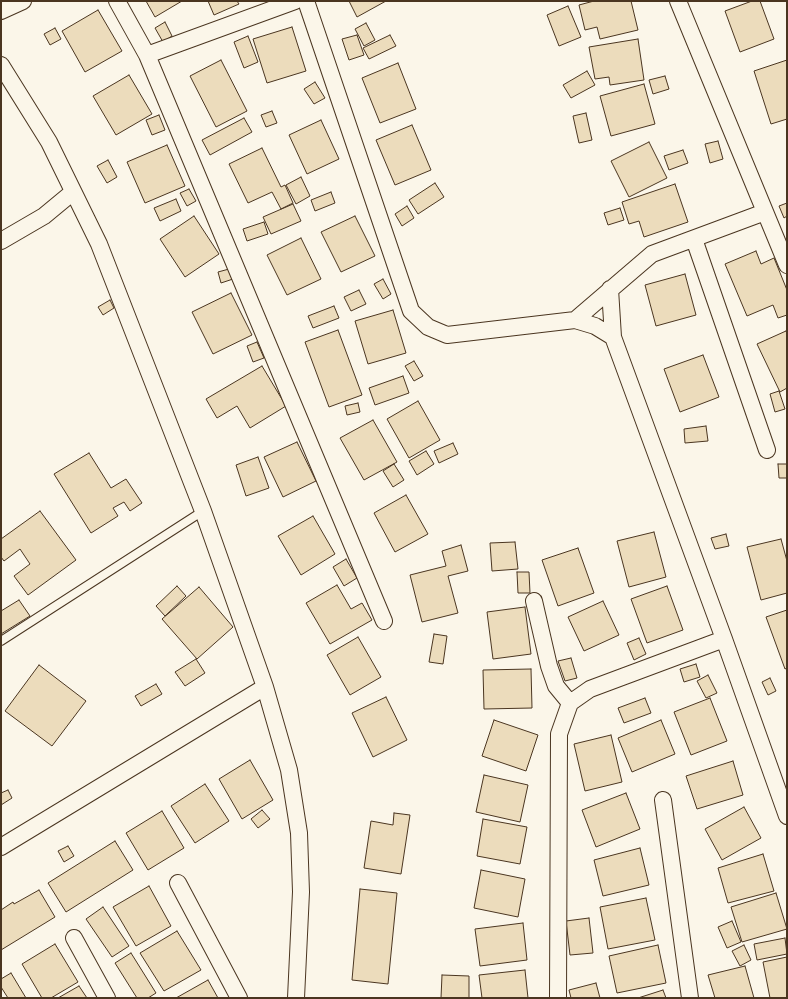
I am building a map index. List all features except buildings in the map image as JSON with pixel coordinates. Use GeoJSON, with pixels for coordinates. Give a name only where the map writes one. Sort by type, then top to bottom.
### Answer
{"type":"FeatureCollection","features":[{"type":"Feature","properties":{"kind":"street"},"geometry":{"type":"LineString","coordinates":[[1,11],[23,1]]}},
{"type":"Feature","properties":{"kind":"street"},"geometry":{"type":"LineString","coordinates":[[117,1],[147,55],[384,621]]}},
{"type":"Feature","properties":{"kind":"street"},"geometry":{"type":"LineString","coordinates":[[147,55],[295,1]]}},
{"type":"Feature","properties":{"kind":"street"},"geometry":{"type":"LineString","coordinates":[[306,1],[411,311],[428,327],[447,335],[575,320],[595,326],[613,337]]}},
{"type":"Feature","properties":{"kind":"street"},"geometry":{"type":"LineString","coordinates":[[678,1],[787,265]]}},
{"type":"Feature","properties":{"kind":"street"},"geometry":{"type":"LineString","coordinates":[[1,64],[49,142],[99,244],[203,511],[265,688],[288,770],[299,833],[301,892],[296,998]]}},
{"type":"Feature","properties":{"kind":"street"},"geometry":{"type":"LineString","coordinates":[[1,241],[44,216],[73,192]]}},
{"type":"Feature","properties":{"kind":"street"},"geometry":{"type":"LineString","coordinates":[[575,320],[652,254],[765,212]]}},
{"type":"Feature","properties":{"kind":"street"},"geometry":{"type":"LineString","coordinates":[[694,239],[767,450]]}},
{"type":"Feature","properties":{"kind":"street"},"geometry":{"type":"LineString","coordinates":[[610,289],[613,337],[724,639],[787,816]]}},
{"type":"Feature","properties":{"kind":"street"},"geometry":{"type":"LineString","coordinates":[[534,601],[548,666],[556,686],[570,703]]}},
{"type":"Feature","properties":{"kind":"street"},"geometry":{"type":"LineString","coordinates":[[558,998],[559,734],[570,703],[590,689],[724,639]]}},
{"type":"Feature","properties":{"kind":"street"},"geometry":{"type":"LineString","coordinates":[[1,847],[265,688]]}},
{"type":"Feature","properties":{"kind":"street"},"geometry":{"type":"LineString","coordinates":[[662,800],[690,998]]}},
{"type":"Feature","properties":{"kind":"street"},"geometry":{"type":"LineString","coordinates":[[178,883],[239,998]]}},
{"type":"Feature","properties":{"kind":"street"},"geometry":{"type":"LineString","coordinates":[[74,938],[107,998]]}},
{"type":"Feature","properties":{"kind":"lane"},"geometry":{"type":"LineString","coordinates":[[1,642],[203,511]]}}]}
